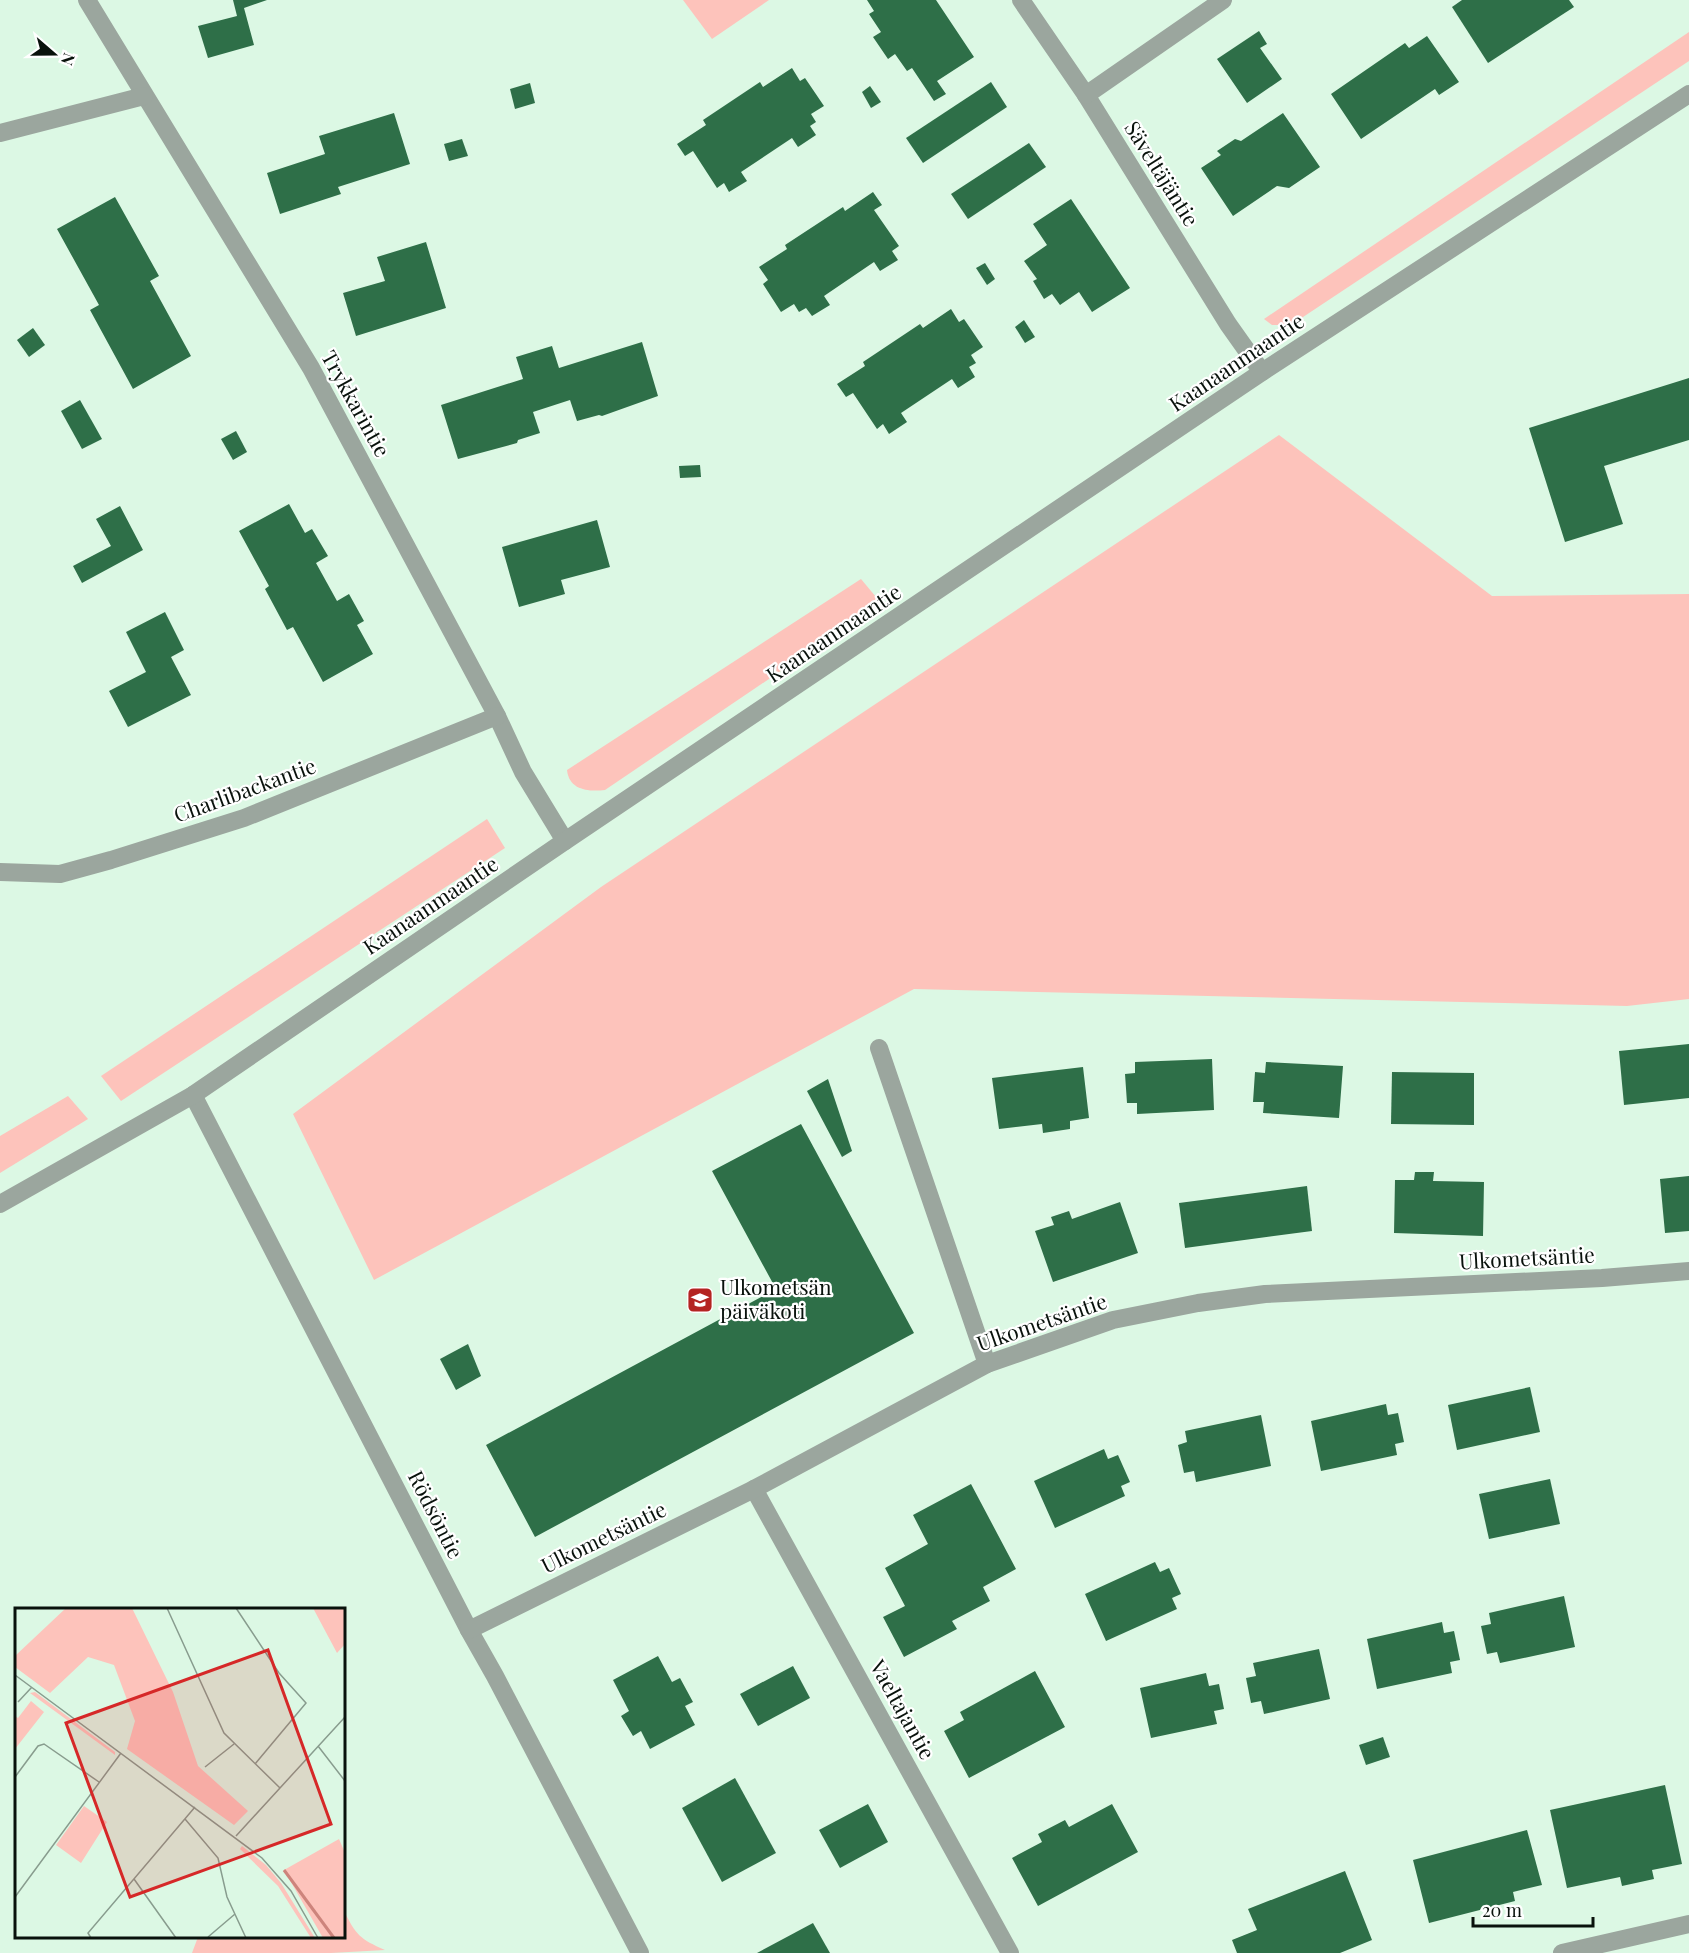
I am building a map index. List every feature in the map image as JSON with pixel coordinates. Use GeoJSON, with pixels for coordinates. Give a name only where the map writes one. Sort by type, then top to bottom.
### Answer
{"type":"FeatureCollection","features":[{"type":"Feature","properties":{"kind":"street","name":"Trykkarintie"},"geometry":{"type":"LineString","coordinates":[[87,0],[311,368],[497,716],[523,772],[565,841]]}},
{"type":"Feature","properties":{"kind":"street","name":"Säveltäjäntie"},"geometry":{"type":"LineString","coordinates":[[1021,0],[1086,95],[1222,314],[1262,372]]}},
{"type":"Feature","properties":{"kind":"street"},"geometry":{"type":"LineString","coordinates":[[1086,95],[1223,0]]}},
{"type":"Feature","properties":{"kind":"street","name":"Kaanaanmaantie"},"geometry":{"type":"LineString","coordinates":[[0,1204],[193,1095],[565,841],[1262,372],[1689,94]]}},
{"type":"Feature","properties":{"kind":"street"},"geometry":{"type":"LineString","coordinates":[[0,133],[144,96]]}},
{"type":"Feature","properties":{"kind":"street","name":"Charlibackantie"},"geometry":{"type":"LineString","coordinates":[[0,872],[60,874],[145,850],[244,818],[497,716]]}},
{"type":"Feature","properties":{"kind":"street"},"geometry":{"type":"LineString","coordinates":[[879,1048],[987,1364]]}},
{"type":"Feature","properties":{"kind":"street","name":"Rödsöntie"},"geometry":{"type":"LineString","coordinates":[[193,1095],[469,1630],[640,1953]]}},
{"type":"Feature","properties":{"kind":"street","name":"Ulkometsäntie"},"geometry":{"type":"LineString","coordinates":[[469,1630],[754,1489],[987,1364],[1113,1320],[1209,1301],[1265,1294],[1602,1278],[1689,1271]]}},
{"type":"Feature","properties":{"kind":"street","name":"Vaeltajantie"},"geometry":{"type":"LineString","coordinates":[[754,1489],[1010,1953]]}},
{"type":"Feature","properties":{"kind":"street"},"geometry":{"type":"LineString","coordinates":[[1562,1953],[1689,1924]]}},
{"type":"Feature","properties":{"kind":"shaded area"},"geometry":{"type":"Polygon","coordinates":[[[683,0],[769,0],[712,39],[683,0]]]}},
{"type":"Feature","properties":{"kind":"shaded area"},"geometry":{"type":"Polygon","coordinates":[[[1689,32],[1689,61],[1291,325],[1272,325],[1264,319],[1689,32]]]}},
{"type":"Feature","properties":{"kind":"shaded area"},"geometry":{"type":"Polygon","coordinates":[[[1279,435],[1492,596],[1689,594],[1689,999],[1627,1006],[914,989],[374,1280],[293,1114],[601,887],[1279,435]]]}},
{"type":"Feature","properties":{"kind":"shaded area"},"geometry":{"type":"Polygon","coordinates":[[[861,579],[881,603],[605,790],[586,790],[571,782],[567,770],[861,579]]]}},
{"type":"Feature","properties":{"kind":"shaded area"},"geometry":{"type":"Polygon","coordinates":[[[487,819],[505,848],[121,1101],[101,1076],[487,819]]]}},
{"type":"Feature","properties":{"kind":"shaded area"},"geometry":{"type":"Polygon","coordinates":[[[68,1096],[88,1119],[0,1173],[0,1136],[68,1096]]]}},
{"type":"Feature","properties":{"kind":"shaded area"},"geometry":{"type":"Polygon","coordinates":[[[345,1913],[360,1935],[385,1950],[331,1953],[192,1953],[198,1938],[345,1938],[345,1913]]]}},
{"type":"Feature","properties":{"kind":"building"},"geometry":{"type":"Polygon","coordinates":[[[233,0],[267,0],[244,8],[254,45],[208,58],[198,26],[237,16],[233,0]]]}},
{"type":"Feature","properties":{"kind":"building"},"geometry":{"type":"Polygon","coordinates":[[[867,0],[936,0],[974,57],[937,81],[946,94],[934,101],[912,68],[907,71],[895,54],[888,59],[873,37],[881,32],[869,14],[874,11],[867,0]]]}},
{"type":"Feature","properties":{"kind":"building"},"geometry":{"type":"Polygon","coordinates":[[[1462,0],[1569,0],[1574,7],[1488,63],[1452,7],[1462,0]]]}},
{"type":"Feature","properties":{"kind":"building"},"geometry":{"type":"Polygon","coordinates":[[[1259,31],[1267,44],[1260,48],[1282,79],[1247,103],[1217,59],[1259,31]]]}},
{"type":"Feature","properties":{"kind":"building"},"geometry":{"type":"Polygon","coordinates":[[[1427,36],[1459,82],[1439,95],[1435,89],[1361,139],[1331,94],[1405,43],[1409,48],[1427,36]]]}},
{"type":"Feature","properties":{"kind":"building"},"geometry":{"type":"Polygon","coordinates":[[[792,68],[800,81],[805,78],[824,106],[811,114],[816,122],[810,126],[816,135],[798,147],[792,138],[741,172],[747,181],[729,192],[724,183],[717,188],[693,151],[685,156],[677,144],[706,125],[703,120],[760,82],[763,87],[792,68]]]}},
{"type":"Feature","properties":{"kind":"building"},"geometry":{"type":"Polygon","coordinates":[[[991,82],[1007,107],[923,163],[906,138],[991,82]]]}},
{"type":"Feature","properties":{"kind":"building"},"geometry":{"type":"Polygon","coordinates":[[[530,83],[535,103],[515,109],[510,89],[530,83]]]}},
{"type":"Feature","properties":{"kind":"building"},"geometry":{"type":"Polygon","coordinates":[[[870,86],[881,102],[871,108],[862,92],[870,86]]]}},
{"type":"Feature","properties":{"kind":"building"},"geometry":{"type":"Polygon","coordinates":[[[394,113],[410,164],[338,187],[341,194],[280,214],[267,173],[325,154],[319,136],[394,113]]]}},
{"type":"Feature","properties":{"kind":"building"},"geometry":{"type":"Polygon","coordinates":[[[1283,113],[1320,167],[1289,188],[1277,186],[1233,216],[1201,168],[1221,155],[1217,151],[1235,139],[1241,141],[1283,113]]]}},
{"type":"Feature","properties":{"kind":"building"},"geometry":{"type":"Polygon","coordinates":[[[462,139],[468,156],[449,161],[444,144],[462,139]]]}},
{"type":"Feature","properties":{"kind":"building"},"geometry":{"type":"Polygon","coordinates":[[[1029,143],[1046,167],[968,219],[951,194],[1029,143]]]}},
{"type":"Feature","properties":{"kind":"building"},"geometry":{"type":"Polygon","coordinates":[[[873,192],[882,205],[874,210],[899,246],[892,251],[898,260],[880,271],[874,262],[824,296],[830,305],[812,316],[806,308],[799,312],[794,304],[781,312],[763,284],[768,280],[759,267],[787,249],[785,245],[843,207],[845,211],[873,192]]]}},
{"type":"Feature","properties":{"kind":"building"},"geometry":{"type":"Polygon","coordinates":[[[115,197],[159,276],[150,281],[191,356],[133,389],[90,310],[99,305],[57,229],[115,197]]]}},
{"type":"Feature","properties":{"kind":"building"},"geometry":{"type":"Polygon","coordinates":[[[1071,199],[1130,288],[1092,312],[1079,292],[1060,305],[1052,294],[1044,299],[1033,281],[1037,279],[1024,261],[1047,245],[1033,224],[1071,199]]]}},
{"type":"Feature","properties":{"kind":"building"},"geometry":{"type":"Polygon","coordinates":[[[426,242],[446,308],[356,336],[343,293],[385,281],[377,257],[426,242]]]}},
{"type":"Feature","properties":{"kind":"building"},"geometry":{"type":"Polygon","coordinates":[[[985,263],[995,279],[987,285],[976,268],[985,263]]]}},
{"type":"Feature","properties":{"kind":"building"},"geometry":{"type":"Polygon","coordinates":[[[951,309],[959,322],[964,319],[983,347],[971,355],[976,363],[969,367],[975,377],[958,388],[952,379],[901,413],[907,422],[889,434],[883,424],[877,429],[853,393],[846,397],[837,384],[865,366],[863,362],[920,324],[923,328],[951,309]]]}},
{"type":"Feature","properties":{"kind":"building"},"geometry":{"type":"Polygon","coordinates":[[[1024,320],[1035,337],[1025,343],[1015,327],[1024,320]]]}},
{"type":"Feature","properties":{"kind":"building"},"geometry":{"type":"Polygon","coordinates":[[[33,328],[45,345],[29,357],[17,340],[33,328]]]}},
{"type":"Feature","properties":{"kind":"building"},"geometry":{"type":"Polygon","coordinates":[[[642,342],[658,396],[602,416],[577,421],[570,400],[533,412],[540,433],[518,440],[517,443],[458,459],[441,405],[523,379],[516,357],[552,346],[559,368],[642,342]]]}},
{"type":"Feature","properties":{"kind":"building"},"geometry":{"type":"Polygon","coordinates":[[[1689,378],[1689,440],[1604,466],[1623,524],[1565,542],[1529,428],[1689,378]]]}},
{"type":"Feature","properties":{"kind":"building"},"geometry":{"type":"Polygon","coordinates":[[[80,400],[102,439],[82,449],[61,411],[80,400]]]}},
{"type":"Feature","properties":{"kind":"building"},"geometry":{"type":"Polygon","coordinates":[[[236,431],[247,452],[233,460],[221,439],[236,431]]]}},
{"type":"Feature","properties":{"kind":"building"},"geometry":{"type":"Polygon","coordinates":[[[700,465],[701,477],[680,478],[679,466],[700,465]]]}},
{"type":"Feature","properties":{"kind":"building"},"geometry":{"type":"Polygon","coordinates":[[[289,504],[305,533],[312,529],[328,556],[316,563],[337,601],[349,594],[364,621],[357,625],[373,654],[323,682],[293,627],[287,630],[265,589],[269,586],[239,531],[289,504]]]}},
{"type":"Feature","properties":{"kind":"building"},"geometry":{"type":"Polygon","coordinates":[[[120,506],[143,550],[82,583],[73,566],[111,546],[96,519],[120,506]]]}},
{"type":"Feature","properties":{"kind":"building"},"geometry":{"type":"Polygon","coordinates":[[[597,520],[610,567],[561,580],[565,594],[519,607],[502,547],[597,520]]]}},
{"type":"Feature","properties":{"kind":"building"},"geometry":{"type":"Polygon","coordinates":[[[165,612],[184,650],[171,657],[191,695],[128,727],[109,691],[146,672],[126,632],[165,612]]]}},
{"type":"Feature","properties":{"kind":"building"},"geometry":{"type":"Polygon","coordinates":[[[1689,1044],[1689,1098],[1624,1105],[1619,1051],[1689,1044]]]}},
{"type":"Feature","properties":{"kind":"building"},"geometry":{"type":"Polygon","coordinates":[[[1212,1059],[1214,1110],[1137,1114],[1137,1103],[1127,1103],[1125,1074],[1135,1073],[1135,1062],[1212,1059]]]}},
{"type":"Feature","properties":{"kind":"building"},"geometry":{"type":"Polygon","coordinates":[[[1266,1062],[1343,1066],[1339,1118],[1263,1113],[1264,1102],[1253,1102],[1255,1072],[1265,1073],[1266,1062]]]}},
{"type":"Feature","properties":{"kind":"building"},"geometry":{"type":"Polygon","coordinates":[[[1083,1067],[1089,1118],[1070,1121],[1070,1129],[1043,1133],[1042,1124],[999,1129],[992,1078],[1083,1067]]]}},
{"type":"Feature","properties":{"kind":"building"},"geometry":{"type":"Polygon","coordinates":[[[1392,1072],[1474,1073],[1474,1125],[1391,1124],[1392,1072]]]}},
{"type":"Feature","properties":{"kind":"building"},"geometry":{"type":"Polygon","coordinates":[[[828,1079],[852,1151],[842,1157],[807,1091],[828,1079]]]}},
{"type":"Feature","properties":{"kind":"building"},"geometry":{"type":"Polygon","coordinates":[[[801,1124],[914,1333],[535,1537],[486,1445],[776,1289],[712,1171],[801,1124]]]}},
{"type":"Feature","properties":{"kind":"building"},"geometry":{"type":"Polygon","coordinates":[[[1415,1172],[1434,1172],[1433,1181],[1484,1182],[1483,1236],[1394,1233],[1395,1180],[1414,1180],[1415,1172]]]}},
{"type":"Feature","properties":{"kind":"building"},"geometry":{"type":"Polygon","coordinates":[[[1689,1176],[1689,1231],[1665,1233],[1660,1179],[1689,1176]]]}},
{"type":"Feature","properties":{"kind":"building"},"geometry":{"type":"Polygon","coordinates":[[[1307,1186],[1312,1231],[1185,1248],[1179,1203],[1307,1186]]]}},
{"type":"Feature","properties":{"kind":"building"},"geometry":{"type":"Polygon","coordinates":[[[1120,1202],[1138,1253],[1053,1282],[1035,1231],[1054,1225],[1051,1217],[1069,1211],[1072,1219],[1120,1202]]]}},
{"type":"Feature","properties":{"kind":"building"},"geometry":{"type":"Polygon","coordinates":[[[468,1344],[481,1376],[456,1390],[440,1359],[468,1344]]]}},
{"type":"Feature","properties":{"kind":"building"},"geometry":{"type":"Polygon","coordinates":[[[1530,1387],[1540,1432],[1457,1450],[1448,1405],[1530,1387]]]}},
{"type":"Feature","properties":{"kind":"building"},"geometry":{"type":"Polygon","coordinates":[[[1386,1404],[1388,1415],[1398,1413],[1404,1442],[1395,1444],[1397,1455],[1321,1471],[1311,1421],[1386,1404]]]}},
{"type":"Feature","properties":{"kind":"building"},"geometry":{"type":"Polygon","coordinates":[[[1261,1415],[1271,1466],[1196,1482],[1194,1471],[1184,1473],[1178,1445],[1187,1442],[1185,1431],[1261,1415]]]}},
{"type":"Feature","properties":{"kind":"building"},"geometry":{"type":"Polygon","coordinates":[[[1104,1449],[1108,1459],[1118,1455],[1130,1482],[1121,1486],[1125,1496],[1055,1528],[1034,1481],[1104,1449]]]}},
{"type":"Feature","properties":{"kind":"building"},"geometry":{"type":"Polygon","coordinates":[[[1550,1479],[1560,1524],[1489,1539],[1479,1494],[1550,1479]]]}},
{"type":"Feature","properties":{"kind":"building"},"geometry":{"type":"Polygon","coordinates":[[[971,1484],[1016,1569],[983,1587],[990,1601],[952,1621],[957,1629],[904,1657],[883,1617],[905,1606],[885,1568],[928,1544],[913,1515],[971,1484]]]}},
{"type":"Feature","properties":{"kind":"building"},"geometry":{"type":"Polygon","coordinates":[[[1155,1562],[1160,1572],[1169,1568],[1181,1594],[1172,1598],[1177,1609],[1106,1641],[1085,1594],[1155,1562]]]}},
{"type":"Feature","properties":{"kind":"building"},"geometry":{"type":"Polygon","coordinates":[[[1564,1596],[1575,1647],[1500,1663],[1497,1652],[1487,1654],[1481,1626],[1491,1624],[1489,1613],[1564,1596]]]}},
{"type":"Feature","properties":{"kind":"building"},"geometry":{"type":"Polygon","coordinates":[[[1442,1622],[1444,1633],[1454,1631],[1460,1660],[1450,1662],[1452,1673],[1377,1689],[1367,1639],[1442,1622]]]}},
{"type":"Feature","properties":{"kind":"building"},"geometry":{"type":"Polygon","coordinates":[[[1319,1649],[1330,1699],[1264,1714],[1261,1701],[1251,1703],[1246,1678],[1256,1676],[1253,1663],[1319,1649]]]}},
{"type":"Feature","properties":{"kind":"building"},"geometry":{"type":"Polygon","coordinates":[[[658,1656],[672,1682],[680,1678],[693,1702],[685,1706],[695,1725],[650,1749],[641,1731],[633,1736],[621,1716],[629,1711],[613,1680],[658,1656]]]}},
{"type":"Feature","properties":{"kind":"building"},"geometry":{"type":"Polygon","coordinates":[[[793,1666],[810,1698],[758,1726],[740,1694],[793,1666]]]}},
{"type":"Feature","properties":{"kind":"building"},"geometry":{"type":"Polygon","coordinates":[[[1035,1671],[1065,1727],[969,1778],[944,1731],[964,1720],[960,1712],[1035,1671]]]}},
{"type":"Feature","properties":{"kind":"building"},"geometry":{"type":"Polygon","coordinates":[[[1206,1673],[1209,1686],[1219,1684],[1224,1709],[1214,1711],[1217,1724],[1151,1738],[1140,1688],[1206,1673]]]}},
{"type":"Feature","properties":{"kind":"building"},"geometry":{"type":"Polygon","coordinates":[[[1383,1737],[1390,1757],[1366,1765],[1359,1745],[1383,1737]]]}},
{"type":"Feature","properties":{"kind":"building"},"geometry":{"type":"Polygon","coordinates":[[[735,1778],[776,1853],[722,1882],[682,1808],[735,1778]]]}},
{"type":"Feature","properties":{"kind":"building"},"geometry":{"type":"Polygon","coordinates":[[[1665,1785],[1682,1864],[1652,1870],[1654,1879],[1622,1886],[1620,1877],[1567,1888],[1550,1810],[1665,1785]]]}},
{"type":"Feature","properties":{"kind":"building"},"geometry":{"type":"Polygon","coordinates":[[[868,1804],[888,1842],[840,1868],[819,1830],[868,1804]]]}},
{"type":"Feature","properties":{"kind":"building"},"geometry":{"type":"Polygon","coordinates":[[[1112,1804],[1138,1852],[1038,1906],[1012,1858],[1042,1842],[1038,1834],[1065,1820],[1069,1827],[1112,1804]]]}},
{"type":"Feature","properties":{"kind":"building"},"geometry":{"type":"Polygon","coordinates":[[[1527,1830],[1542,1885],[1513,1892],[1515,1901],[1429,1923],[1413,1860],[1527,1830]]]}},
{"type":"Feature","properties":{"kind":"building"},"geometry":{"type":"Polygon","coordinates":[[[1345,1871],[1372,1940],[1340,1953],[1237,1953],[1232,1940],[1257,1930],[1248,1909],[1345,1871]]]}},
{"type":"Feature","properties":{"kind":"building"},"geometry":{"type":"Polygon","coordinates":[[[813,1923],[830,1953],[757,1953],[813,1923]]]}},
{"type":"Feature","properties":{"kind":"place","name":"Ulkometsän päiväkoti"},"geometry":{"type":"Point","coordinates":[700,1300]}}]}
